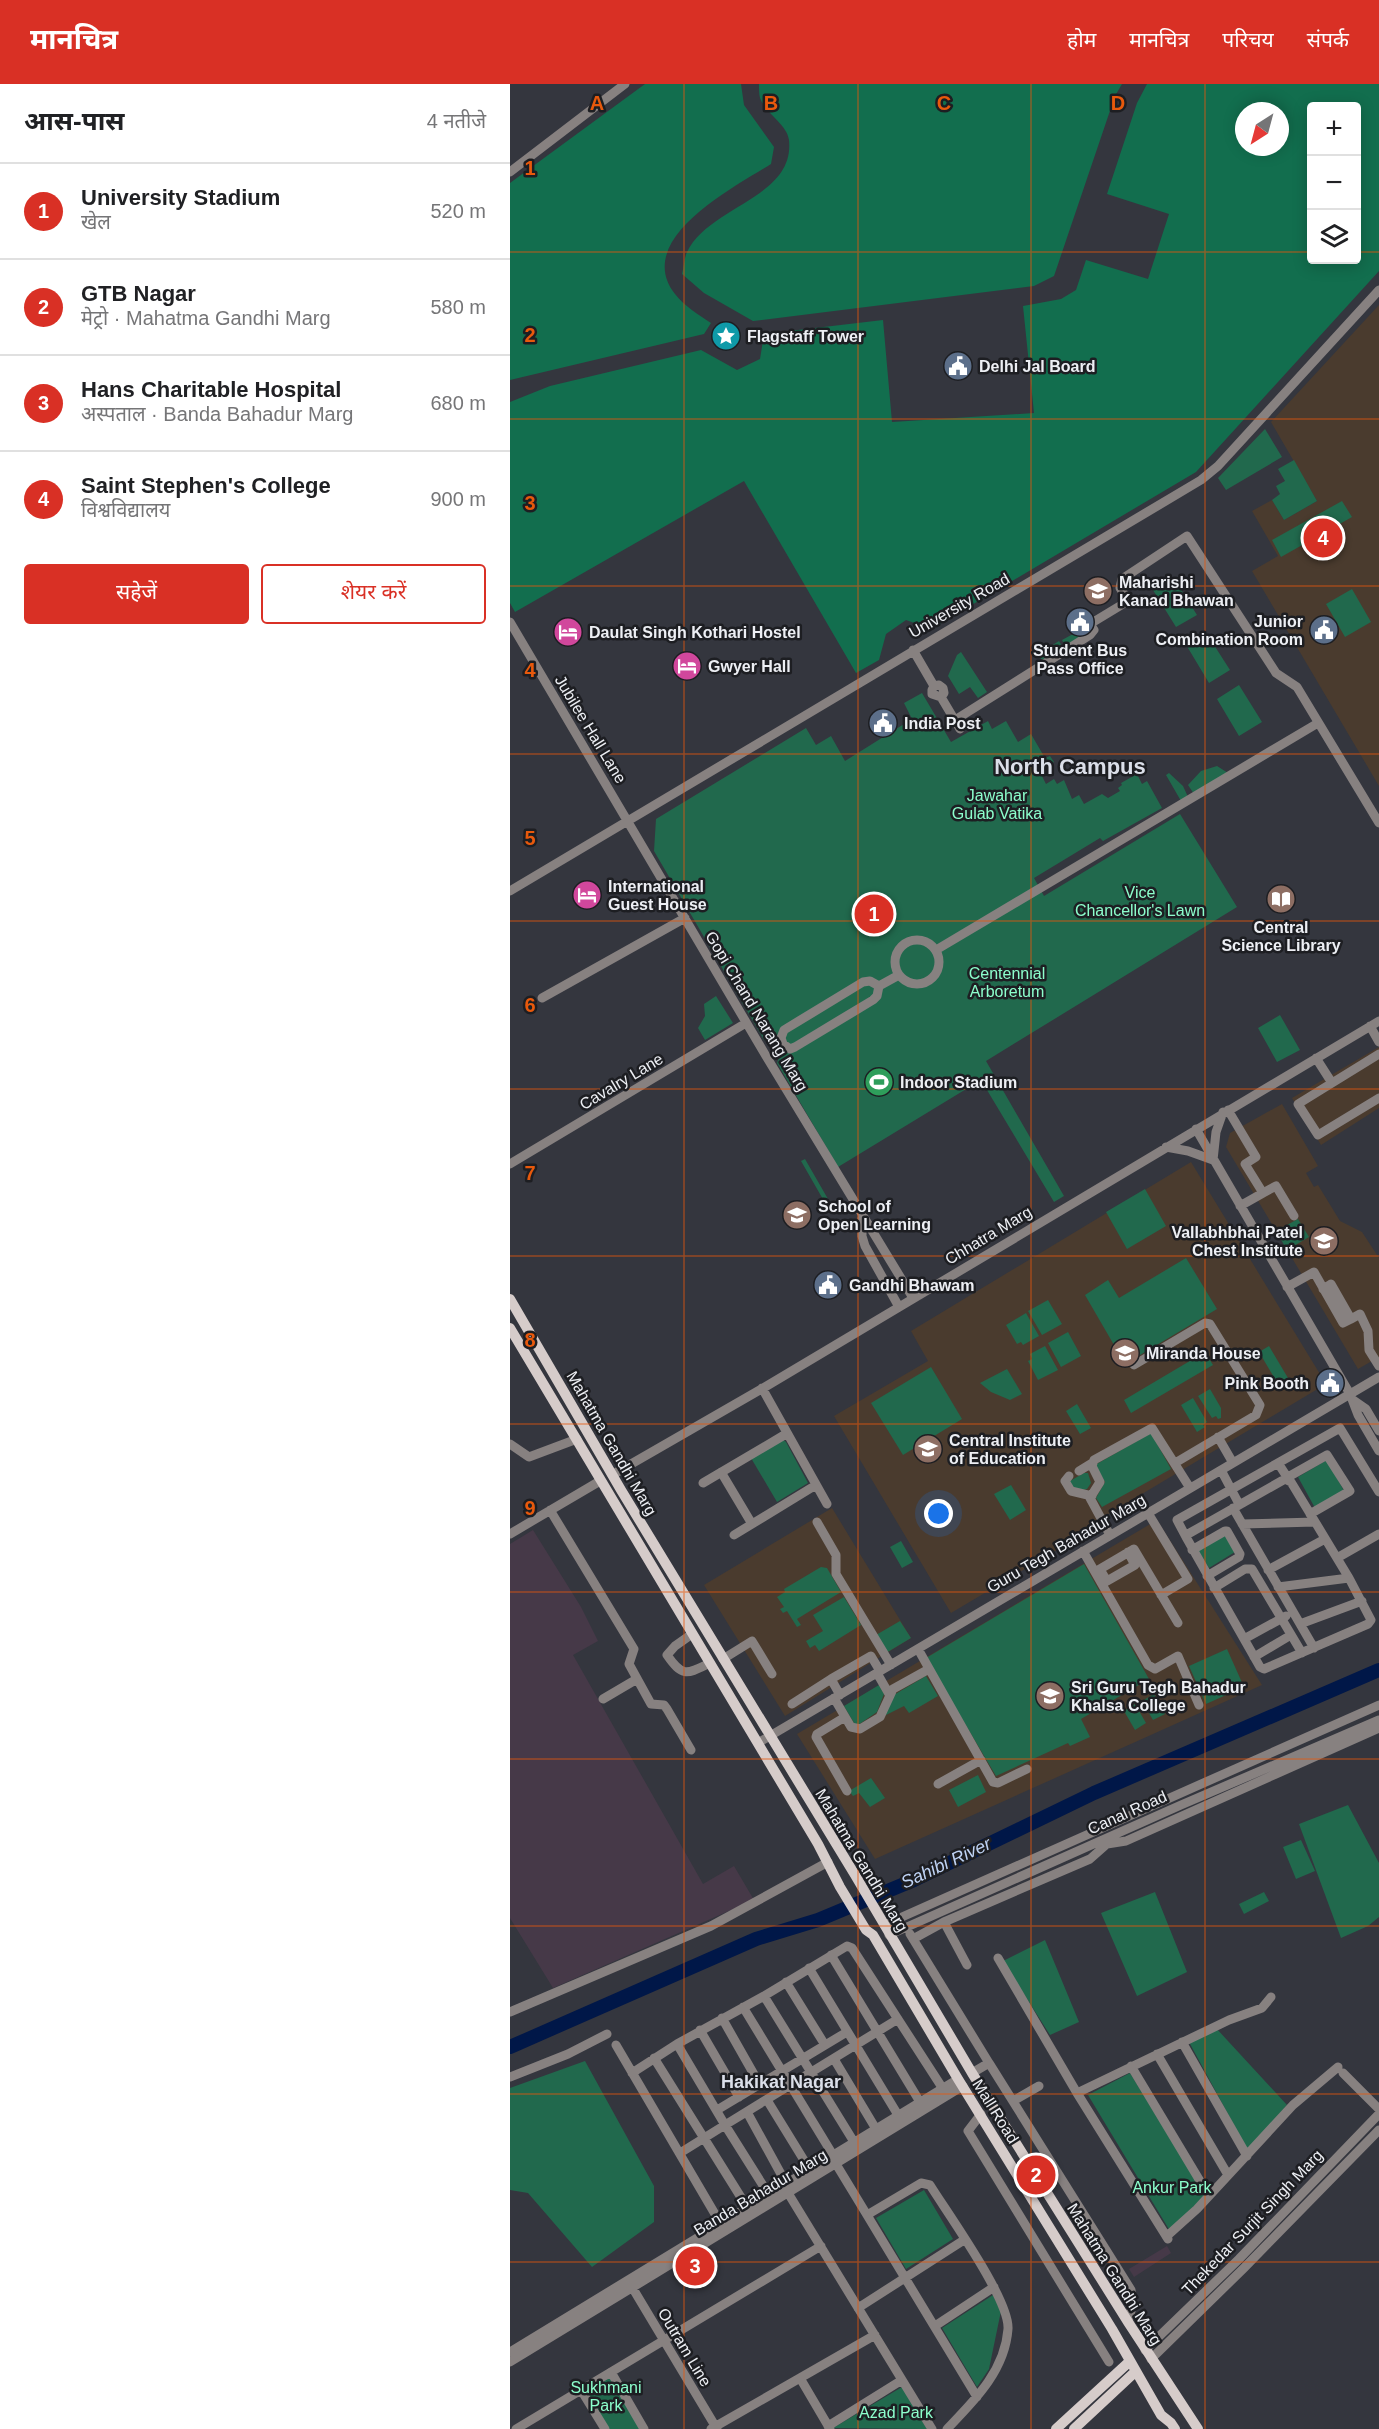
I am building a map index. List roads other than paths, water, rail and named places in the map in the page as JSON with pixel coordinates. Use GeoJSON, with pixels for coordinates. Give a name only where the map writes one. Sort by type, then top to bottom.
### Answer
{"type":"FeatureCollection","features":[{"type":"Feature","properties":{"kind":"main road","name":"Mahatma Gandhi Marg"},"geometry":{"type":"LineString","coordinates":[[510,1299],[612,1475],[853,1871],[972,2073],[1148,2354],[1198,2429]]}},
{"type":"Feature","properties":{"kind":"main road","name":"Mahatma Gandhi Marg"},"geometry":{"type":"LineString","coordinates":[[510,1328],[758,1743],[866,1930]]}},
{"type":"Feature","properties":{"kind":"main road"},"geometry":{"type":"LineString","coordinates":[[516,1338],[529,1331]]}},
{"type":"Feature","properties":{"kind":"main road"},"geometry":{"type":"LineString","coordinates":[[837,1882],[853,1871]]}},
{"type":"Feature","properties":{"kind":"main road","name":"Mall Road"},"geometry":{"type":"LineString","coordinates":[[866,1930],[873,1935],[1112,2328],[1129,2362],[1161,2415],[1175,2429]]}},
{"type":"Feature","properties":{"kind":"main road"},"geometry":{"type":"LineString","coordinates":[[1056,2429],[1129,2362]]}},
{"type":"Feature","properties":{"kind":"main road"},"geometry":{"type":"LineString","coordinates":[[1074,2429],[1135,2372]]}},
{"type":"Feature","properties":{"kind":"street"},"geometry":{"type":"LineString","coordinates":[[510,172],[625,84]]}},
{"type":"Feature","properties":{"kind":"street","name":"University Road"},"geometry":{"type":"LineString","coordinates":[[510,891],[1201,480],[1218,466],[1379,290]]}},
{"type":"Feature","properties":{"kind":"street"},"geometry":{"type":"LineString","coordinates":[[955,720],[1089,635],[1094,630],[1090,624],[1129,602],[1120,588],[1122,579],[1187,536],[1276,673],[1297,687],[1379,824]]}},
{"type":"Feature","properties":{"kind":"street","name":"Jubilee Hall Lane"},"geometry":{"type":"LineString","coordinates":[[510,622],[628,821]]}},
{"type":"Feature","properties":{"kind":"street"},"geometry":{"type":"LineString","coordinates":[[913,650],[934,686],[932,694],[941,697],[960,729]]}},
{"type":"Feature","properties":{"kind":"street"},"geometry":{"type":"LineString","coordinates":[[936,950],[1318,723]]}},
{"type":"Feature","properties":{"kind":"street","name":"Gopi Chand Narang Marg"},"geometry":{"type":"LineString","coordinates":[[628,821],[746,1023],[913,1298]]}},
{"type":"Feature","properties":{"kind":"street"},"geometry":{"type":"LineString","coordinates":[[542,998],[685,918]]}},
{"type":"Feature","properties":{"kind":"street"},"geometry":{"type":"LineString","coordinates":[[922,940],[936,950],[939,967],[929,981],[920,984],[910,983],[899,975],[895,966],[895,957],[906,943],[922,940]]}},
{"type":"Feature","properties":{"kind":"street"},"geometry":{"type":"LineString","coordinates":[[879,986],[870,981],[863,982],[784,1030],[781,1038],[783,1044],[790,1049],[795,1047],[873,1000],[877,996],[879,986],[899,975]]}},
{"type":"Feature","properties":{"kind":"street","name":"Cavalry Lane"},"geometry":{"type":"LineString","coordinates":[[510,1164],[746,1023]]}},
{"type":"Feature","properties":{"kind":"street"},"geometry":{"type":"LineString","coordinates":[[1375,1024],[1379,1042]]}},
{"type":"Feature","properties":{"kind":"street","name":"Chhatra Marg"},"geometry":{"type":"LineString","coordinates":[[612,1475],[762,1389],[1375,1024]]}},
{"type":"Feature","properties":{"kind":"street"},"geometry":{"type":"LineString","coordinates":[[766,1056],[783,1044]]}},
{"type":"Feature","properties":{"kind":"street"},"geometry":{"type":"LineString","coordinates":[[1379,1054],[1298,1104],[1318,1135],[1379,1098]]}},
{"type":"Feature","properties":{"kind":"street"},"geometry":{"type":"LineString","coordinates":[[1316,1058],[1332,1083]]}},
{"type":"Feature","properties":{"kind":"street"},"geometry":{"type":"LineString","coordinates":[[1213,1160],[1216,1132],[1226,1111]]}},
{"type":"Feature","properties":{"kind":"street"},"geometry":{"type":"LineString","coordinates":[[1226,1111],[1256,1157],[1245,1164],[1263,1193]]}},
{"type":"Feature","properties":{"kind":"street"},"geometry":{"type":"LineString","coordinates":[[1196,1129],[1352,1397],[1358,1415],[1379,1451]]}},
{"type":"Feature","properties":{"kind":"street"},"geometry":{"type":"LineString","coordinates":[[1166,1147],[1188,1150],[1213,1160]]}},
{"type":"Feature","properties":{"kind":"street"},"geometry":{"type":"LineString","coordinates":[[1240,1206],[1276,1186],[1294,1216]]}},
{"type":"Feature","properties":{"kind":"street","name":"Gopi Chand Narang Marg"},"geometry":{"type":"LineString","coordinates":[[862,1216],[862,1236],[865,1246],[899,1307]]}},
{"type":"Feature","properties":{"kind":"street"},"geometry":{"type":"LineString","coordinates":[[1287,1287],[1314,1272],[1343,1323],[1359,1314],[1368,1331],[1369,1350],[1375,1352],[1379,1366]]}},
{"type":"Feature","properties":{"kind":"street"},"geometry":{"type":"LineString","coordinates":[[1134,1365],[1205,1323],[1214,1328],[1260,1406],[1256,1415],[1174,1463]]}},
{"type":"Feature","properties":{"kind":"street","name":"Guru Tegh Bahadur Marg"},"geometry":{"type":"LineString","coordinates":[[758,1743],[1190,1488],[1352,1397],[1379,1377]]}},
{"type":"Feature","properties":{"kind":"street"},"geometry":{"type":"LineString","coordinates":[[762,1389],[827,1504]]}},
{"type":"Feature","properties":{"kind":"street"},"geometry":{"type":"LineString","coordinates":[[1352,1397],[1366,1409],[1379,1431]]}},
{"type":"Feature","properties":{"kind":"street"},"geometry":{"type":"LineString","coordinates":[[1078,1471],[1152,1428],[1190,1488]]}},
{"type":"Feature","properties":{"kind":"street"},"geometry":{"type":"LineString","coordinates":[[1278,1463],[1371,1617],[1368,1624],[1266,1668],[1260,1666],[1254,1657],[1177,1520],[1340,1428],[1379,1492]]}},
{"type":"Feature","properties":{"kind":"street"},"geometry":{"type":"LineString","coordinates":[[703,1483],[786,1434]]}},
{"type":"Feature","properties":{"kind":"street"},"geometry":{"type":"LineString","coordinates":[[1218,1437],[1233,1463]]}},
{"type":"Feature","properties":{"kind":"street"},"geometry":{"type":"LineString","coordinates":[[510,1444],[529,1457],[578,1439]]}},
{"type":"Feature","properties":{"kind":"street"},"geometry":{"type":"LineString","coordinates":[[1186,1537],[1236,1506],[1285,1479],[1289,1479],[1328,1455],[1350,1491],[1313,1518],[1242,1524]]}},
{"type":"Feature","properties":{"kind":"street"},"geometry":{"type":"LineString","coordinates":[[1092,1463],[1100,1482],[1090,1498],[1110,1535]]}},
{"type":"Feature","properties":{"kind":"street"},"geometry":{"type":"LineString","coordinates":[[1221,1470],[1232,1489],[1242,1524],[1314,1648]]}},
{"type":"Feature","properties":{"kind":"street"},"geometry":{"type":"LineString","coordinates":[[721,1472],[753,1524]]}},
{"type":"Feature","properties":{"kind":"street"},"geometry":{"type":"LineString","coordinates":[[1069,1476],[1065,1481],[1071,1491],[1092,1496]]}},
{"type":"Feature","properties":{"kind":"street"},"geometry":{"type":"LineString","coordinates":[[510,1534],[600,1481]]}},
{"type":"Feature","properties":{"kind":"street"},"geometry":{"type":"LineString","coordinates":[[734,1535],[816,1485]]}},
{"type":"Feature","properties":{"kind":"street"},"geometry":{"type":"LineString","coordinates":[[550,1510],[634,1649],[628,1662],[652,1705],[668,1708],[691,1750]]}},
{"type":"Feature","properties":{"kind":"street"},"geometry":{"type":"LineString","coordinates":[[1148,1513],[1188,1579],[1161,1594]]}},
{"type":"Feature","properties":{"kind":"street"},"geometry":{"type":"LineString","coordinates":[[817,1522],[836,1556],[836,1574],[891,1665]]}},
{"type":"Feature","properties":{"kind":"street"},"geometry":{"type":"LineString","coordinates":[[1192,1550],[1227,1531],[1239,1552],[1239,1557],[1207,1576]]}},
{"type":"Feature","properties":{"kind":"street"},"geometry":{"type":"LineString","coordinates":[[1337,1558],[1379,1534]]}},
{"type":"Feature","properties":{"kind":"street"},"geometry":{"type":"LineString","coordinates":[[1214,1588],[1245,1569],[1266,1566],[1325,1539]]}},
{"type":"Feature","properties":{"kind":"street"},"geometry":{"type":"LineString","coordinates":[[1098,1570],[1134,1549],[1178,1623]]}},
{"type":"Feature","properties":{"kind":"street"},"geometry":{"type":"LineString","coordinates":[[1083,1551],[1107,1581],[1135,1565],[1128,1552]]}},
{"type":"Feature","properties":{"kind":"street"},"geometry":{"type":"LineString","coordinates":[[1252,1569],[1302,1653]]}},
{"type":"Feature","properties":{"kind":"street"},"geometry":{"type":"LineString","coordinates":[[1098,1570],[1148,1665],[1155,1669],[1178,1656],[1200,1705]]}},
{"type":"Feature","properties":{"kind":"street"},"geometry":{"type":"LineString","coordinates":[[1278,1587],[1349,1578]]}},
{"type":"Feature","properties":{"kind":"street"},"geometry":{"type":"LineString","coordinates":[[1300,1624],[1362,1601]]}},
{"type":"Feature","properties":{"kind":"street"},"geometry":{"type":"LineString","coordinates":[[1244,1639],[1293,1612]]}},
{"type":"Feature","properties":{"kind":"street"},"geometry":{"type":"LineString","coordinates":[[692,1634],[667,1655],[678,1670],[684,1672],[710,1663]]}},
{"type":"Feature","properties":{"kind":"street"},"geometry":{"type":"LineString","coordinates":[[1254,1657],[1291,1635]]}},
{"type":"Feature","properties":{"kind":"street"},"geometry":{"type":"LineString","coordinates":[[723,1659],[752,1641],[772,1674]]}},
{"type":"Feature","properties":{"kind":"street"},"geometry":{"type":"LineString","coordinates":[[918,1649],[996,1783],[1027,1769]]}},
{"type":"Feature","properties":{"kind":"street"},"geometry":{"type":"LineString","coordinates":[[792,1704],[871,1656],[889,1694]]}},
{"type":"Feature","properties":{"kind":"street"},"geometry":{"type":"LineString","coordinates":[[831,1680],[845,1717],[853,1729],[860,1729],[880,1717],[893,1689],[929,1669]]}},
{"type":"Feature","properties":{"kind":"street"},"geometry":{"type":"LineString","coordinates":[[603,1699],[637,1679]]}},
{"type":"Feature","properties":{"kind":"street"},"geometry":{"type":"LineString","coordinates":[[884,1926],[1179,1800],[1379,1705]]}},
{"type":"Feature","properties":{"kind":"street"},"geometry":{"type":"LineString","coordinates":[[845,1717],[817,1734],[816,1737],[847,1791]]}},
{"type":"Feature","properties":{"kind":"street","name":"Canal Road"},"geometry":{"type":"LineString","coordinates":[[884,1926],[906,1928],[1106,1841],[1179,1800],[1379,1720]]}},
{"type":"Feature","properties":{"kind":"street"},"geometry":{"type":"LineString","coordinates":[[913,1939],[944,1922],[1090,1859],[1106,1841],[1126,1841],[1379,1728]]}},
{"type":"Feature","properties":{"kind":"street"},"geometry":{"type":"LineString","coordinates":[[938,1784],[981,1760]]}},
{"type":"Feature","properties":{"kind":"street"},"geometry":{"type":"LineString","coordinates":[[1179,1800],[1185,1815]]}},
{"type":"Feature","properties":{"kind":"street"},"geometry":{"type":"LineString","coordinates":[[510,2012],[711,1926],[828,1862]]}},
{"type":"Feature","properties":{"kind":"street"},"geometry":{"type":"LineString","coordinates":[[944,1922],[967,1965]]}},
{"type":"Feature","properties":{"kind":"street"},"geometry":{"type":"LineString","coordinates":[[906,1928],[1131,2290],[1133,2303],[1128,2322]]}},
{"type":"Feature","properties":{"kind":"street"},"geometry":{"type":"LineString","coordinates":[[632,2073],[700,2030],[847,1946],[852,1948],[945,2092]]}},
{"type":"Feature","properties":{"kind":"street"},"geometry":{"type":"LineString","coordinates":[[831,1955],[920,2102]]}},
{"type":"Feature","properties":{"kind":"street"},"geometry":{"type":"LineString","coordinates":[[998,1958],[1077,2093],[1167,2238],[1293,2105],[1340,2070],[1379,2109]]}},
{"type":"Feature","properties":{"kind":"street"},"geometry":{"type":"LineString","coordinates":[[809,1968],[898,2115]]}},
{"type":"Feature","properties":{"kind":"street"},"geometry":{"type":"LineString","coordinates":[[786,1982],[825,2045]]}},
{"type":"Feature","properties":{"kind":"street"},"geometry":{"type":"LineString","coordinates":[[764,1995],[854,2142]]}},
{"type":"Feature","properties":{"kind":"street"},"geometry":{"type":"LineString","coordinates":[[1077,2093],[1229,2020],[1262,2008],[1271,1997]]}},
{"type":"Feature","properties":{"kind":"street"},"geometry":{"type":"LineString","coordinates":[[742,2007],[977,2397]]}},
{"type":"Feature","properties":{"kind":"street"},"geometry":{"type":"LineString","coordinates":[[722,2018],[760,2085]]}},
{"type":"Feature","properties":{"kind":"street"},"geometry":{"type":"LineString","coordinates":[[680,2153],[898,2019]]}},
{"type":"Feature","properties":{"kind":"street"},"geometry":{"type":"LineString","coordinates":[[700,2030],[739,2097]]}},
{"type":"Feature","properties":{"kind":"street"},"geometry":{"type":"LineString","coordinates":[[717,2110],[847,2032]]}},
{"type":"Feature","properties":{"kind":"street"},"geometry":{"type":"LineString","coordinates":[[510,2077],[567,2054],[607,2034]]}},
{"type":"Feature","properties":{"kind":"street"},"geometry":{"type":"LineString","coordinates":[[1182,2042],[1247,2156]]}},
{"type":"Feature","properties":{"kind":"street"},"geometry":{"type":"LineString","coordinates":[[677,2044],[769,2195]]}},
{"type":"Feature","properties":{"kind":"street"},"geometry":{"type":"LineString","coordinates":[[616,2045],[722,2227]]}},
{"type":"Feature","properties":{"kind":"street"},"geometry":{"type":"LineString","coordinates":[[1157,2054],[1228,2175]]}},
{"type":"Feature","properties":{"kind":"street"},"geometry":{"type":"LineString","coordinates":[[654,2058],[747,2207]]}},
{"type":"Feature","properties":{"kind":"street"},"geometry":{"type":"LineString","coordinates":[[834,2059],[876,2129]]}},
{"type":"Feature","properties":{"kind":"street"},"geometry":{"type":"LineString","coordinates":[[972,2073],[989,2063]]}},
{"type":"Feature","properties":{"kind":"street"},"geometry":{"type":"LineString","coordinates":[[1131,2066],[1209,2196]]}},
{"type":"Feature","properties":{"kind":"street","name":"Banda Bahadur Marg"},"geometry":{"type":"LineString","coordinates":[[510,2352],[787,2189],[961,2083]]}},
{"type":"Feature","properties":{"kind":"street"},"geometry":{"type":"LineString","coordinates":[[1013,2102],[1039,2086]]}},
{"type":"Feature","properties":{"kind":"street","name":"Banda Bahadur Marg"},"geometry":{"type":"LineString","coordinates":[[722,2227],[747,2207],[769,2195],[787,2189],[810,2170],[835,2160],[854,2142],[898,2115],[920,2102],[945,2092]]}},
{"type":"Feature","properties":{"kind":"street"},"geometry":{"type":"LineString","coordinates":[[767,2100],[810,2170]]}},
{"type":"Feature","properties":{"kind":"street"},"geometry":{"type":"LineString","coordinates":[[747,2112],[787,2189],[932,2429]]}},
{"type":"Feature","properties":{"kind":"street"},"geometry":{"type":"LineString","coordinates":[[981,2114],[968,2131],[1109,2362]]}},
{"type":"Feature","properties":{"kind":"street","name":"Thekedar Surjit Singh Marg"},"geometry":{"type":"LineString","coordinates":[[1148,2354],[1379,2114]]}},
{"type":"Feature","properties":{"kind":"street","name":"Thekedar Surjit Singh Marg"},"geometry":{"type":"LineString","coordinates":[[1148,2354],[1236,2276],[1379,2130]]}},
{"type":"Feature","properties":{"kind":"street"},"geometry":{"type":"LineString","coordinates":[[867,2215],[915,2185],[926,2183],[930,2185],[994,2287],[1005,2309],[1008,2334],[993,2376],[947,2429]]}},
{"type":"Feature","properties":{"kind":"street"},"geometry":{"type":"LineString","coordinates":[[858,2308],[964,2240]]}},
{"type":"Feature","properties":{"kind":"street"},"geometry":{"type":"LineString","coordinates":[[516,2429],[821,2246]]}},
{"type":"Feature","properties":{"kind":"street","name":"Banda Bahadur Marg"},"geometry":{"type":"LineString","coordinates":[[510,2362],[629,2283]]}},
{"type":"Feature","properties":{"kind":"street","name":"Outram Line"},"geometry":{"type":"LineString","coordinates":[[629,2283],[715,2428]]}},
{"type":"Feature","properties":{"kind":"street"},"geometry":{"type":"LineString","coordinates":[[935,2326],[994,2287]]}},
{"type":"Feature","properties":{"kind":"street"},"geometry":{"type":"LineString","coordinates":[[1091,2331],[1112,2328]]}},
{"type":"Feature","properties":{"kind":"street"},"geometry":{"type":"LineString","coordinates":[[715,2428],[875,2335]]}},
{"type":"Feature","properties":{"kind":"street"},"geometry":{"type":"LineString","coordinates":[[611,2372],[644,2429]]}},
{"type":"Feature","properties":{"kind":"street"},"geometry":{"type":"LineString","coordinates":[[800,2378],[829,2428],[902,2380]]}},
{"type":"Feature","properties":{"kind":"street"},"geometry":{"type":"LineString","coordinates":[[581,2390],[605,2429]]}},
{"type":"Feature","properties":{"kind":"street"},"geometry":{"type":"LineString","coordinates":[[531,2420],[537,2429]]}},
{"type":"Feature","properties":{"kind":"waterway","name":"Sahibi River"},"geometry":{"type":"LineString","coordinates":[[510,2047],[756,1939],[818,1920],[914,1880],[1094,1793],[1379,1670]]}},
{"type":"Feature","properties":{"kind":"place","name":"Flagstaff Tower"},"geometry":{"type":"Point","coordinates":[726,336]}},
{"type":"Feature","properties":{"kind":"place","name":"Delhi Jal Board"},"geometry":{"type":"Point","coordinates":[958,366]}},
{"type":"Feature","properties":{"kind":"place","name":"Saint Stephen's College"},"geometry":{"type":"Point","coordinates":[1323,538]}},
{"type":"Feature","properties":{"kind":"place","name":"Maharishi Kanad Bhawan"},"geometry":{"type":"Point","coordinates":[1098,591]}},
{"type":"Feature","properties":{"kind":"place","name":"Student Bus Pass Office"},"geometry":{"type":"Point","coordinates":[1080,622]}},
{"type":"Feature","properties":{"kind":"place","name":"Junior Combination Room"},"geometry":{"type":"Point","coordinates":[1324,630]}},
{"type":"Feature","properties":{"kind":"place","name":"Daulat Singh Kothari Hostel"},"geometry":{"type":"Point","coordinates":[568,632]}},
{"type":"Feature","properties":{"kind":"place","name":"Gwyer Hall"},"geometry":{"type":"Point","coordinates":[687,666]}},
{"type":"Feature","properties":{"kind":"place","name":"India Post"},"geometry":{"type":"Point","coordinates":[883,723]}},
{"type":"Feature","properties":{"kind":"place","name":"International Guest House"},"geometry":{"type":"Point","coordinates":[587,895]}},
{"type":"Feature","properties":{"kind":"place","name":"Central Science Library"},"geometry":{"type":"Point","coordinates":[1281,899]}},
{"type":"Feature","properties":{"kind":"place","name":"University Stadium"},"geometry":{"type":"Point","coordinates":[874,914]}},
{"type":"Feature","properties":{"kind":"place","name":"Indoor Stadium"},"geometry":{"type":"Point","coordinates":[879,1082]}},
{"type":"Feature","properties":{"kind":"place","name":"School of Open Learning"},"geometry":{"type":"Point","coordinates":[797,1215]}},
{"type":"Feature","properties":{"kind":"place","name":"Vallabhbhai Patel Chest Institute"},"geometry":{"type":"Point","coordinates":[1324,1241]}},
{"type":"Feature","properties":{"kind":"place","name":"Gandhi Bhawam"},"geometry":{"type":"Point","coordinates":[828,1285]}},
{"type":"Feature","properties":{"kind":"place","name":"Miranda House"},"geometry":{"type":"Point","coordinates":[1125,1353]}},
{"type":"Feature","properties":{"kind":"place","name":"Pink Booth"},"geometry":{"type":"Point","coordinates":[1330,1383]}},
{"type":"Feature","properties":{"kind":"place","name":"Central Institute of Education"},"geometry":{"type":"Point","coordinates":[928,1449]}},
{"type":"Feature","properties":{"kind":"place","name":"Sri Guru Tegh Bahadur Khalsa College"},"geometry":{"type":"Point","coordinates":[1050,1696]}},
{"type":"Feature","properties":{"kind":"place","name":"GTB Nagar"},"geometry":{"type":"Point","coordinates":[1036,2175]}},
{"type":"Feature","properties":{"kind":"place","name":"Hans Charitable Hospital"},"geometry":{"type":"Point","coordinates":[695,2266]}},
{"type":"Feature","properties":{"kind":"district","name":"North Campus"},"geometry":{"type":"Point","coordinates":[1070,766]}},
{"type":"Feature","properties":{"kind":"district","name":"Hakikat Nagar"},"geometry":{"type":"Point","coordinates":[781,2082]}},
{"type":"Feature","properties":{"kind":"park label","name":"Jawahar Gulab Vatika"},"geometry":{"type":"Point","coordinates":[997,804]}},
{"type":"Feature","properties":{"kind":"park label","name":"Vice Chancellor's Lawn"},"geometry":{"type":"Point","coordinates":[1140,901]}},
{"type":"Feature","properties":{"kind":"park label","name":"Centennial Arboretum"},"geometry":{"type":"Point","coordinates":[1007,982]}},
{"type":"Feature","properties":{"kind":"park label","name":"Ankur Park"},"geometry":{"type":"Point","coordinates":[1172,2187]}},
{"type":"Feature","properties":{"kind":"park label","name":"Sukhmani Park"},"geometry":{"type":"Point","coordinates":[606,2396]}},
{"type":"Feature","properties":{"kind":"park label","name":"Azad Park"},"geometry":{"type":"Point","coordinates":[896,2412]}}]}
